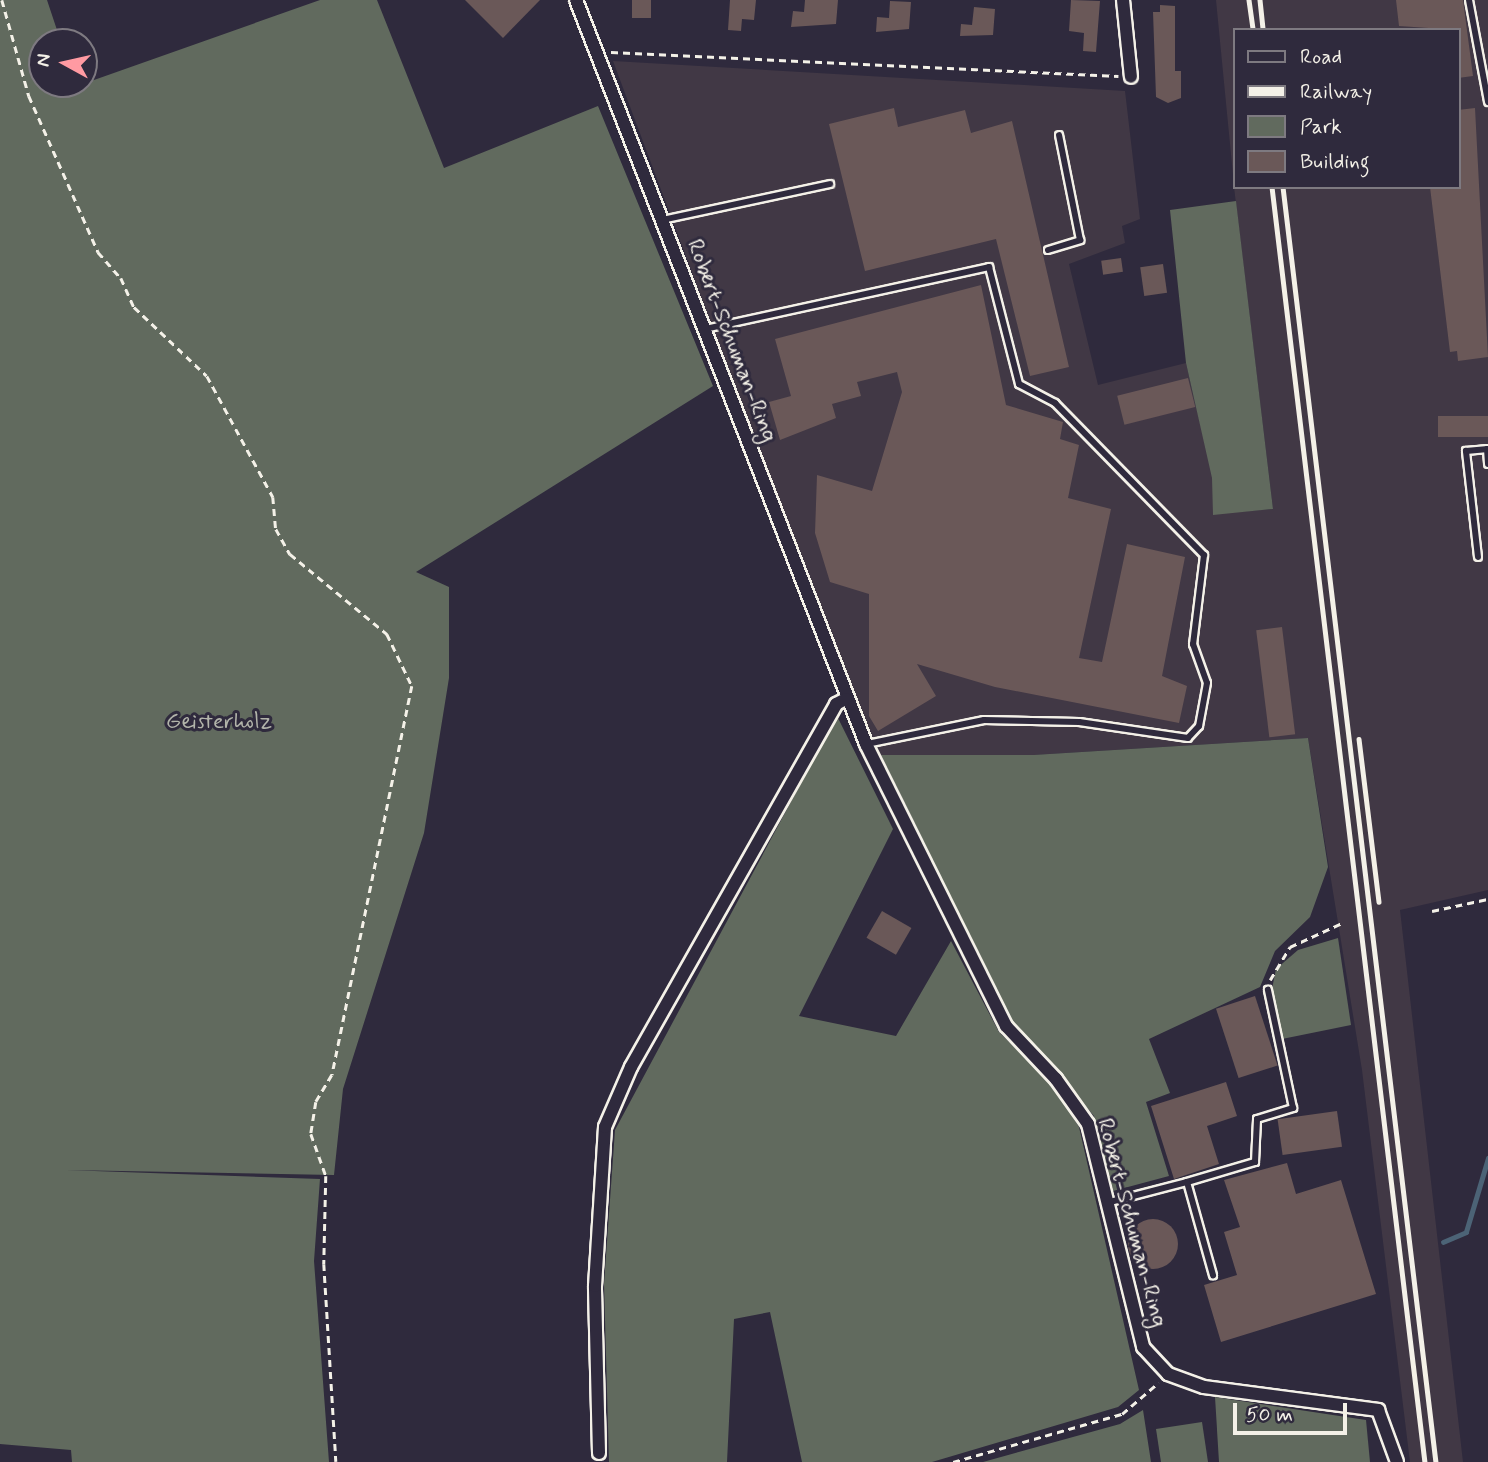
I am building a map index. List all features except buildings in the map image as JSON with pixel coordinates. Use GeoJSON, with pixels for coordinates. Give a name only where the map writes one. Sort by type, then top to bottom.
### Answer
{"type":"FeatureCollection","features":[{"type":"Feature","properties":{"kind":"street","name":"Robert-Schuman-Ring"},"geometry":{"type":"LineString","coordinates":[[576,0],[846,699],[866,744],[1006,1026],[1056,1079],[1088,1124],[1143,1347],[1168,1374],[1204,1387],[1378,1410],[1397,1462]]}},
{"type":"Feature","properties":{"kind":"street"},"geometry":{"type":"LineString","coordinates":[[1124,0],[1131,77]]}},
{"type":"Feature","properties":{"kind":"street"},"geometry":{"type":"LineString","coordinates":[[599,1453],[595,1286],[605,1127],[638,1055],[836,704],[846,699]]}},
{"type":"Feature","properties":{"kind":"lane"},"geometry":{"type":"LineString","coordinates":[[1469,0],[1488,102]]}},
{"type":"Feature","properties":{"kind":"lane"},"geometry":{"type":"LineString","coordinates":[[1048,250],[1080,240],[1059,135]]}},
{"type":"Feature","properties":{"kind":"lane"},"geometry":{"type":"LineString","coordinates":[[662,220],[830,184]]}},
{"type":"Feature","properties":{"kind":"lane"},"geometry":{"type":"LineString","coordinates":[[705,329],[989,267],[1019,384],[1055,403],[1204,555],[1193,644],[1207,683],[1199,726],[1188,738],[1079,722],[984,720],[866,744]]}},
{"type":"Feature","properties":{"kind":"lane"},"geometry":{"type":"LineString","coordinates":[[1478,557],[1466,452],[1487,449],[1488,464]]}},
{"type":"Feature","properties":{"kind":"lane"},"geometry":{"type":"LineString","coordinates":[[1106,1203],[1255,1162],[1257,1119],[1293,1108],[1268,990]]}},
{"type":"Feature","properties":{"kind":"lane"},"geometry":{"type":"LineString","coordinates":[[1187,1182],[1213,1275]]}},
{"type":"Feature","properties":{"kind":"path"},"geometry":{"type":"LineString","coordinates":[[2,0],[29,96],[98,252],[121,278],[134,307],[207,376],[273,496],[276,529],[290,554],[387,634],[412,686],[332,1074],[316,1102],[311,1134],[326,1176],[324,1264],[336,1462]]}},
{"type":"Feature","properties":{"kind":"path"},"geometry":{"type":"LineString","coordinates":[[597,51],[1131,77]]}},
{"type":"Feature","properties":{"kind":"path"},"geometry":{"type":"LineString","coordinates":[[1432,911],[1459,908],[1488,899]]}},
{"type":"Feature","properties":{"kind":"path"},"geometry":{"type":"LineString","coordinates":[[1268,990],[1272,969],[1290,947],[1342,923]]}},
{"type":"Feature","properties":{"kind":"path"},"geometry":{"type":"LineString","coordinates":[[953,1462],[1122,1414],[1168,1374]]}},
{"type":"Feature","properties":{"kind":"shaded area"},"geometry":{"type":"Polygon","coordinates":[[[1216,0],[1488,0],[1488,890],[1400,910],[1463,1462],[1410,1462],[1362,1070],[1308,738],[1033,755],[881,755],[835,656],[613,61],[1125,91],[1140,219],[1122,226],[1125,243],[1069,264],[1098,385],[1186,363],[1213,478],[1213,514],[1273,509],[1234,189],[1460,189],[1460,28],[1232,28],[1232,164],[1216,0]]]}},
{"type":"Feature","properties":{"kind":"green space","name":"Geisterholz"},"geometry":{"type":"Polygon","coordinates":[[[0,0],[47,0],[56,28],[28,28],[28,98],[98,98],[98,79],[320,0],[377,0],[444,168],[598,106],[713,386],[416,572],[449,587],[449,678],[424,833],[343,1089],[334,1175],[66,1170],[320,1179],[314,1261],[329,1462],[72,1462],[71,1450],[0,1444],[0,0]]]}},
{"type":"Feature","properties":{"kind":"green space"},"geometry":{"type":"Polygon","coordinates":[[[1236,201],[1273,509],[1213,515],[1212,478],[1186,363],[1170,210],[1236,201]]]}},
{"type":"Feature","properties":{"kind":"green space"},"geometry":{"type":"Polygon","coordinates":[[[837,716],[893,829],[799,1016],[896,1036],[951,941],[999,1032],[1052,1084],[1079,1127],[1139,1390],[1118,1407],[932,1462],[802,1462],[770,1312],[734,1319],[727,1462],[609,1462],[604,1284],[615,1130],[837,716]]]}},
{"type":"Feature","properties":{"kind":"green space"},"geometry":{"type":"Polygon","coordinates":[[[1308,738],[1328,867],[1310,917],[1275,951],[1260,987],[1149,1039],[1170,1093],[1146,1102],[1169,1176],[1113,1191],[1094,1116],[1012,1021],[881,755],[1033,755],[1308,738]]]}},
{"type":"Feature","properties":{"kind":"green space"},"geometry":{"type":"Polygon","coordinates":[[[1338,938],[1351,1025],[1282,1039],[1272,989],[1276,969],[1298,950],[1338,938]]]}},
{"type":"Feature","properties":{"kind":"green space"},"geometry":{"type":"Polygon","coordinates":[[[1215,1397],[1366,1420],[1370,1462],[1219,1462],[1215,1397]]]}},
{"type":"Feature","properties":{"kind":"green space"},"geometry":{"type":"Polygon","coordinates":[[[1143,1410],[1151,1462],[983,1462],[1120,1424],[1143,1410]]]}},
{"type":"Feature","properties":{"kind":"green space"},"geometry":{"type":"Polygon","coordinates":[[[1202,1422],[1208,1462],[1161,1462],[1156,1429],[1202,1422]]]}},
{"type":"Feature","properties":{"kind":"waterway"},"geometry":{"type":"LineString","coordinates":[[1443,1242],[1466,1232],[1488,1158]]}},
{"type":"Feature","properties":{"kind":"railway"},"geometry":{"type":"LineString","coordinates":[[1249,0],[1253,28]]}},
{"type":"Feature","properties":{"kind":"railway"},"geometry":{"type":"LineString","coordinates":[[1260,0],[1263,28]]}},
{"type":"Feature","properties":{"kind":"railway"},"geometry":{"type":"LineString","coordinates":[[1272,189],[1425,1462]]}},
{"type":"Feature","properties":{"kind":"railway"},"geometry":{"type":"LineString","coordinates":[[1283,189],[1436,1462]]}},
{"type":"Feature","properties":{"kind":"railway"},"geometry":{"type":"LineString","coordinates":[[1359,739],[1379,902]]}}]}
